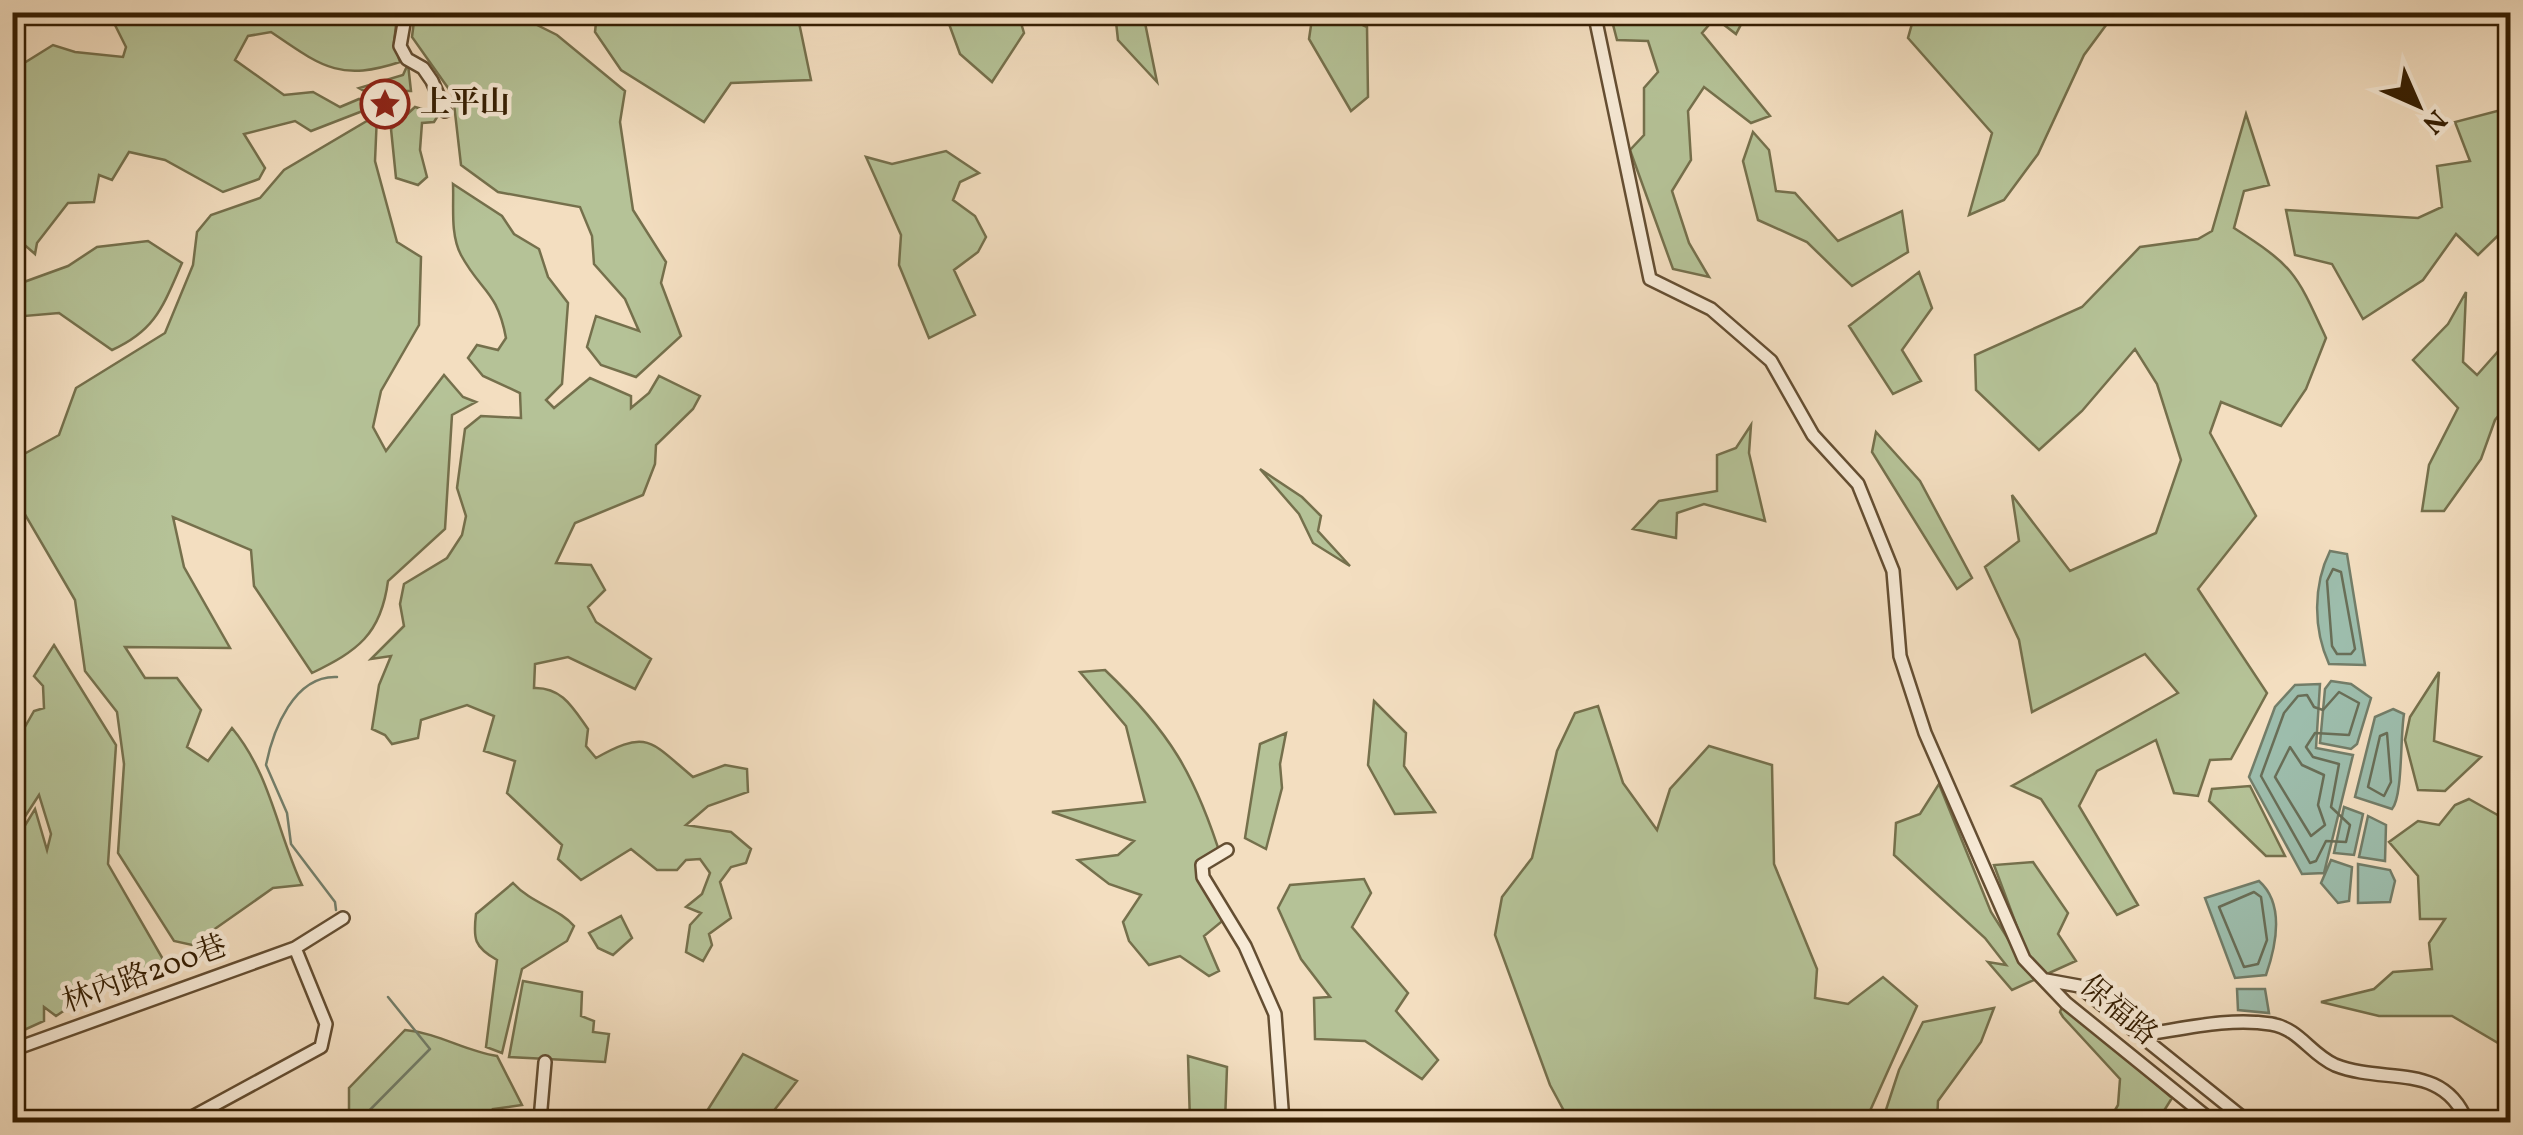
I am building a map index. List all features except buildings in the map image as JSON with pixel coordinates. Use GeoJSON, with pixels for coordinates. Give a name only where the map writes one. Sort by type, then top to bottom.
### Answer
{"type":"FeatureCollection","features":[{"type":"Feature","properties":{"kind":"street"},"geometry":{"type":"LineString","coordinates":[[406,12],[400,46],[407,59],[423,68],[432,81],[444,110]]}},
{"type":"Feature","properties":{"kind":"street"},"geometry":{"type":"LineString","coordinates":[[1594,12],[1650,279],[1710,309],[1771,361],[1813,436],[1858,484],[1893,571],[1900,656],[1925,733],[2024,959],[2046,980]]}},
{"type":"Feature","properties":{"kind":"street"},"geometry":{"type":"LineString","coordinates":[[2499,12],[2510,18]]}},
{"type":"Feature","properties":{"kind":"street"},"geometry":{"type":"LineString","coordinates":[[1227,850],[1202,865],[1203,877],[1209,893],[1245,946],[1275,1014],[1283,1122]]}},
{"type":"Feature","properties":{"kind":"street","name":"林內路200巷"},"geometry":{"type":"LineString","coordinates":[[12,1050],[295,948],[344,918]]}},
{"type":"Feature","properties":{"kind":"street"},"geometry":{"type":"LineString","coordinates":[[183,1122],[321,1047],[326,1024],[295,948]]}},
{"type":"Feature","properties":{"kind":"street","name":"保福路"},"geometry":{"type":"LineString","coordinates":[[2046,980],[2079,986],[2248,1122]]}},
{"type":"Feature","properties":{"kind":"street","name":"保福路"},"geometry":{"type":"LineString","coordinates":[[2046,980],[2066,1003],[2213,1122]]}},
{"type":"Feature","properties":{"kind":"street"},"geometry":{"type":"LineString","coordinates":[[2141,1036],[2234,1022],[2292,1029],[2332,1064],[2434,1084],[2456,1098],[2467,1122]]}},
{"type":"Feature","properties":{"kind":"street"},"geometry":{"type":"LineString","coordinates":[[502,1120],[540,1120],[545,1062]]}},
{"type":"Feature","properties":{"kind":"shaded area"},"geometry":{"type":"Polygon","coordinates":[[[387,12],[397,16],[394,43],[400,62],[379,68],[361,71],[331,67],[271,32],[248,36],[235,60],[284,95],[313,92],[340,107],[359,99],[373,107],[311,131],[295,121],[244,134],[265,168],[259,179],[223,192],[165,160],[129,152],[112,180],[99,175],[94,202],[68,203],[37,243],[35,254],[13,235],[13,70],[53,45],[75,52],[123,57],[126,47],[109,13],[387,12]]]}},
{"type":"Feature","properties":{"kind":"shaded area"},"geometry":{"type":"Polygon","coordinates":[[[1313,12],[1338,13],[1367,27],[1368,97],[1351,111],[1309,39],[1313,12]]]}},
{"type":"Feature","properties":{"kind":"shaded area"},"geometry":{"type":"Polygon","coordinates":[[[415,13],[513,13],[557,35],[625,91],[620,122],[633,210],[666,262],[661,283],[681,336],[636,377],[601,365],[587,347],[596,316],[639,331],[625,299],[594,264],[592,236],[580,207],[498,192],[461,165],[453,95],[412,37],[415,13]]]}},
{"type":"Feature","properties":{"kind":"shaded area"},"geometry":{"type":"Polygon","coordinates":[[[597,13],[797,13],[811,80],[731,83],[704,122],[621,70],[595,32],[597,13]]]}},
{"type":"Feature","properties":{"kind":"shaded area"},"geometry":{"type":"Polygon","coordinates":[[[945,13],[1018,13],[1024,33],[992,82],[960,54],[945,13]]]}},
{"type":"Feature","properties":{"kind":"shaded area"},"geometry":{"type":"Polygon","coordinates":[[[1115,13],[1143,13],[1157,82],[1118,40],[1115,13]]]}},
{"type":"Feature","properties":{"kind":"shaded area"},"geometry":{"type":"Polygon","coordinates":[[[1610,13],[1747,13],[1736,34],[1715,18],[1702,33],[1770,116],[1751,123],[1704,87],[1688,111],[1691,160],[1672,191],[1689,243],[1709,277],[1673,269],[1630,150],[1644,135],[1644,88],[1658,72],[1648,41],[1617,40],[1610,13]]]}},
{"type":"Feature","properties":{"kind":"shaded area"},"geometry":{"type":"Polygon","coordinates":[[[1915,13],[2115,13],[2084,55],[2038,154],[2004,200],[1969,215],[1992,133],[1908,38],[1915,13]]]}},
{"type":"Feature","properties":{"kind":"shaded area"},"geometry":{"type":"Polygon","coordinates":[[[408,64],[411,91],[388,91],[375,97],[359,88],[403,75],[408,64]]]}},
{"type":"Feature","properties":{"kind":"shaded area"},"geometry":{"type":"Polygon","coordinates":[[[415,107],[439,114],[434,122],[422,123],[420,150],[427,177],[418,185],[396,178],[391,129],[415,107]]]}},
{"type":"Feature","properties":{"kind":"shaded area"},"geometry":{"type":"Polygon","coordinates":[[[2510,110],[2510,224],[2478,255],[2456,234],[2423,280],[2363,319],[2332,264],[2295,255],[2286,210],[2418,218],[2442,207],[2437,166],[2470,161],[2455,122],[2510,110]]]}},
{"type":"Feature","properties":{"kind":"shaded area"},"geometry":{"type":"Polygon","coordinates":[[[2246,114],[2269,185],[2244,191],[2234,228],[2270,252],[2292,273],[2326,338],[2306,389],[2281,426],[2221,402],[2210,433],[2256,516],[2198,589],[2267,693],[2231,759],[2210,760],[2198,796],[2174,793],[2156,740],[2097,771],[2079,806],[2138,905],[2117,915],[2041,799],[2012,786],[2178,693],[2145,654],[2032,712],[2019,640],[1985,567],[2019,541],[2012,495],[2070,571],[2156,533],[2181,460],[2157,384],[2135,349],[2082,411],[2039,450],[1976,390],[1975,355],[2082,307],[2140,247],[2198,239],[2212,231],[2246,114]]]}},
{"type":"Feature","properties":{"kind":"shaded area"},"geometry":{"type":"Polygon","coordinates":[[[377,115],[375,161],[397,242],[421,257],[419,325],[381,391],[373,427],[386,451],[444,375],[463,397],[476,402],[452,415],[445,529],[388,581],[380,615],[364,639],[342,657],[312,673],[254,586],[251,550],[173,517],[184,567],[230,648],[125,647],[145,678],[177,678],[201,710],[187,747],[208,761],[232,728],[265,784],[302,885],[273,888],[192,945],[174,941],[118,853],[124,764],[117,712],[85,671],[75,600],[13,494],[13,460],[59,435],[76,388],[165,333],[193,265],[197,232],[211,215],[260,198],[284,170],[377,115]]]}},
{"type":"Feature","properties":{"kind":"shaded area"},"geometry":{"type":"Polygon","coordinates":[[[1753,132],[1769,150],[1776,191],[1795,193],[1838,241],[1902,211],[1908,252],[1852,286],[1807,242],[1758,220],[1743,161],[1753,132]]]}},
{"type":"Feature","properties":{"kind":"shaded area"},"geometry":{"type":"Polygon","coordinates":[[[946,151],[979,173],[960,182],[953,200],[975,216],[986,237],[978,252],[954,270],[975,315],[929,338],[899,265],[901,235],[866,157],[892,164],[946,151]]]}},
{"type":"Feature","properties":{"kind":"shaded area"},"geometry":{"type":"Polygon","coordinates":[[[453,184],[502,216],[514,234],[539,249],[548,277],[568,303],[562,384],[546,400],[554,408],[590,378],[631,396],[631,408],[649,393],[659,376],[700,396],[693,409],[656,445],[655,464],[643,495],[575,523],[556,563],[591,565],[605,590],[588,607],[596,622],[651,659],[635,689],[568,657],[535,664],[534,688],[552,691],[572,707],[588,729],[586,746],[596,758],[638,742],[657,748],[693,777],[725,765],[747,769],[748,792],[708,806],[686,825],[731,832],[751,849],[746,863],[731,867],[720,882],[731,918],[709,934],[712,945],[703,961],[686,952],[690,925],[701,913],[686,907],[702,894],[710,873],[700,859],[686,860],[677,870],[657,870],[631,849],[581,880],[558,859],[562,845],[507,793],[515,761],[484,751],[494,716],[467,705],[421,720],[418,738],[392,744],[372,729],[379,685],[391,656],[371,659],[404,626],[400,604],[404,584],[447,558],[462,535],[466,516],[457,488],[465,429],[481,416],[521,418],[520,393],[483,376],[468,358],[477,345],[498,350],[506,338],[493,300],[458,247],[453,184]]]}},
{"type":"Feature","properties":{"kind":"shaded area"},"geometry":{"type":"Polygon","coordinates":[[[148,241],[182,263],[156,315],[127,342],[112,350],[59,313],[13,317],[13,286],[68,266],[97,247],[148,241]]]}},
{"type":"Feature","properties":{"kind":"shaded area"},"geometry":{"type":"Polygon","coordinates":[[[1919,272],[1932,308],[1902,350],[1921,381],[1893,394],[1849,326],[1919,272]]]}},
{"type":"Feature","properties":{"kind":"shaded area"},"geometry":{"type":"Polygon","coordinates":[[[2466,292],[2463,362],[2477,375],[2510,338],[2510,402],[2495,420],[2481,459],[2444,511],[2422,511],[2429,465],[2458,408],[2413,360],[2448,324],[2466,292]]]}},
{"type":"Feature","properties":{"kind":"shaded area"},"geometry":{"type":"Polygon","coordinates":[[[1751,425],[1749,453],[1765,521],[1704,504],[1677,513],[1676,538],[1633,529],[1659,501],[1717,491],[1717,455],[1736,448],[1751,425]]]}},
{"type":"Feature","properties":{"kind":"shaded area"},"geometry":{"type":"Polygon","coordinates":[[[1876,432],[1920,481],[1972,578],[1957,589],[1872,452],[1876,432]]]}},
{"type":"Feature","properties":{"kind":"shaded area"},"geometry":{"type":"Polygon","coordinates":[[[1260,469],[1302,497],[1321,516],[1318,531],[1350,566],[1313,543],[1299,514],[1260,469]]]}},
{"type":"Feature","properties":{"kind":"shaded area"},"geometry":{"type":"Polygon","coordinates":[[[54,645],[116,745],[108,864],[164,961],[154,976],[119,974],[56,1016],[44,1007],[44,1021],[13,1035],[13,845],[35,809],[47,850],[51,834],[39,795],[13,835],[13,748],[34,711],[44,708],[43,686],[34,676],[54,645]]]}},
{"type":"Feature","properties":{"kind":"shaded area"},"geometry":{"type":"Polygon","coordinates":[[[1105,670],[1147,714],[1178,756],[1212,830],[1222,860],[1204,867],[1226,918],[1204,936],[1219,971],[1209,976],[1180,956],[1149,965],[1129,941],[1123,922],[1141,895],[1109,884],[1078,860],[1118,855],[1134,841],[1052,812],[1145,802],[1126,726],[1080,672],[1105,670]]]}},
{"type":"Feature","properties":{"kind":"shaded area"},"geometry":{"type":"Polygon","coordinates":[[[2439,672],[2434,741],[2481,757],[2445,791],[2418,790],[2405,740],[2410,717],[2439,672]]]}},
{"type":"Feature","properties":{"kind":"shaded area"},"geometry":{"type":"Polygon","coordinates":[[[1374,701],[1406,733],[1404,766],[1435,812],[1395,814],[1368,765],[1374,701]]]}},
{"type":"Feature","properties":{"kind":"shaded area"},"geometry":{"type":"Polygon","coordinates":[[[1598,706],[1623,783],[1657,830],[1670,789],[1709,746],[1772,765],[1774,864],[1817,969],[1815,998],[1848,1004],[1883,977],[1917,1006],[1865,1122],[1570,1122],[1550,1085],[1495,935],[1502,897],[1532,858],[1557,751],[1575,713],[1598,706]]]}},
{"type":"Feature","properties":{"kind":"shaded area"},"geometry":{"type":"Polygon","coordinates":[[[1286,733],[1280,764],[1282,788],[1266,849],[1245,838],[1260,744],[1286,733]]]}},
{"type":"Feature","properties":{"kind":"shaded area"},"geometry":{"type":"Polygon","coordinates":[[[1939,784],[1991,912],[2034,980],[2012,990],[1988,962],[2006,965],[1985,938],[1894,855],[1896,823],[1920,814],[1939,784]]]}},
{"type":"Feature","properties":{"kind":"shaded area"},"geometry":{"type":"Polygon","coordinates":[[[2250,786],[2285,856],[2266,856],[2209,801],[2212,789],[2250,786]]]}},
{"type":"Feature","properties":{"kind":"shaded area"},"geometry":{"type":"Polygon","coordinates":[[[2469,799],[2503,818],[2510,811],[2510,976],[2500,979],[2510,997],[2510,1050],[2452,1016],[2379,1016],[2321,1002],[2374,989],[2393,972],[2432,969],[2429,943],[2445,919],[2420,919],[2418,876],[2389,842],[2418,821],[2439,825],[2455,805],[2469,799]]]}},
{"type":"Feature","properties":{"kind":"shaded area"},"geometry":{"type":"Polygon","coordinates":[[[2033,862],[2068,913],[2058,934],[2076,961],[2047,974],[2029,959],[1994,865],[2033,862]]]}},
{"type":"Feature","properties":{"kind":"shaded area"},"geometry":{"type":"Polygon","coordinates":[[[1364,879],[1371,893],[1352,927],[1408,993],[1396,1011],[1438,1060],[1422,1079],[1365,1041],[1315,1039],[1314,998],[1330,997],[1301,959],[1278,908],[1290,885],[1364,879]]]}},
{"type":"Feature","properties":{"kind":"shaded area"},"geometry":{"type":"Polygon","coordinates":[[[513,883],[574,926],[567,941],[522,969],[502,1053],[486,1047],[497,960],[479,946],[475,923],[476,914],[513,883]]]}},
{"type":"Feature","properties":{"kind":"shaded area"},"geometry":{"type":"Polygon","coordinates":[[[621,916],[632,938],[613,955],[598,948],[589,933],[621,916]]]}},
{"type":"Feature","properties":{"kind":"shaded area"},"geometry":{"type":"Polygon","coordinates":[[[523,981],[582,992],[581,1016],[594,1021],[593,1032],[609,1034],[605,1062],[509,1057],[523,981]]]}},
{"type":"Feature","properties":{"kind":"shaded area"},"geometry":{"type":"Polygon","coordinates":[[[2063,1004],[2172,1098],[2157,1122],[2108,1122],[2118,1105],[2120,1079],[2063,1017],[2063,1004]]]}},
{"type":"Feature","properties":{"kind":"shaded area"},"geometry":{"type":"Polygon","coordinates":[[[1994,1008],[1981,1042],[1938,1101],[1937,1122],[1882,1122],[1899,1070],[1923,1022],[1994,1008]]]}},
{"type":"Feature","properties":{"kind":"shaded area"},"geometry":{"type":"Polygon","coordinates":[[[405,1030],[497,1056],[522,1105],[493,1109],[495,1122],[355,1122],[349,1111],[349,1088],[405,1030]]]}},
{"type":"Feature","properties":{"kind":"shaded area"},"geometry":{"type":"Polygon","coordinates":[[[743,1054],[797,1081],[765,1122],[700,1122],[743,1054]]]}},
{"type":"Feature","properties":{"kind":"shaded area"},"geometry":{"type":"Polygon","coordinates":[[[1188,1056],[1227,1067],[1225,1122],[1190,1122],[1188,1056]]]}},
{"type":"Feature","properties":{"kind":"water"},"geometry":{"type":"Polygon","coordinates":[[[2330,551],[2347,554],[2365,665],[2329,664],[2324,650],[2317,607],[2320,578],[2330,551]]]}},
{"type":"Feature","properties":{"kind":"water"},"geometry":{"type":"Polygon","coordinates":[[[2331,681],[2351,684],[2371,698],[2357,744],[2351,749],[2320,743],[2325,689],[2331,681]]]}},
{"type":"Feature","properties":{"kind":"water"},"geometry":{"type":"Polygon","coordinates":[[[2320,684],[2316,748],[2353,755],[2324,873],[2302,874],[2249,777],[2275,707],[2295,685],[2320,684]]]}},
{"type":"Feature","properties":{"kind":"water"},"geometry":{"type":"Polygon","coordinates":[[[2393,709],[2404,714],[2400,779],[2392,809],[2355,797],[2375,717],[2393,709]]]}},
{"type":"Feature","properties":{"kind":"water"},"geometry":{"type":"Polygon","coordinates":[[[2344,807],[2363,814],[2354,855],[2334,853],[2344,807]]]}},
{"type":"Feature","properties":{"kind":"water"},"geometry":{"type":"Polygon","coordinates":[[[2368,816],[2386,825],[2385,861],[2359,857],[2368,816]]]}},
{"type":"Feature","properties":{"kind":"water"},"geometry":{"type":"Polygon","coordinates":[[[2331,860],[2352,867],[2349,901],[2338,903],[2321,883],[2331,860]]]}},
{"type":"Feature","properties":{"kind":"water"},"geometry":{"type":"Polygon","coordinates":[[[2358,864],[2390,870],[2395,881],[2390,902],[2358,903],[2358,864]]]}},
{"type":"Feature","properties":{"kind":"water"},"geometry":{"type":"Polygon","coordinates":[[[2259,881],[2267,890],[2275,913],[2273,951],[2266,975],[2235,978],[2205,898],[2259,881]]]}},
{"type":"Feature","properties":{"kind":"water"},"geometry":{"type":"Polygon","coordinates":[[[2237,989],[2265,989],[2269,1013],[2238,1010],[2237,989]]]}},
{"type":"Feature","properties":{"kind":"waterway"},"geometry":{"type":"LineString","coordinates":[[336,910],[335,902],[291,844],[287,813],[266,765],[280,721],[297,695],[322,679],[337,677]]}},
{"type":"Feature","properties":{"kind":"waterway"},"geometry":{"type":"LineString","coordinates":[[358,1122],[430,1049],[388,997]]}},
{"type":"Feature","properties":{"kind":"place","name":"上平山"},"geometry":{"type":"Point","coordinates":[385,104]}}]}
